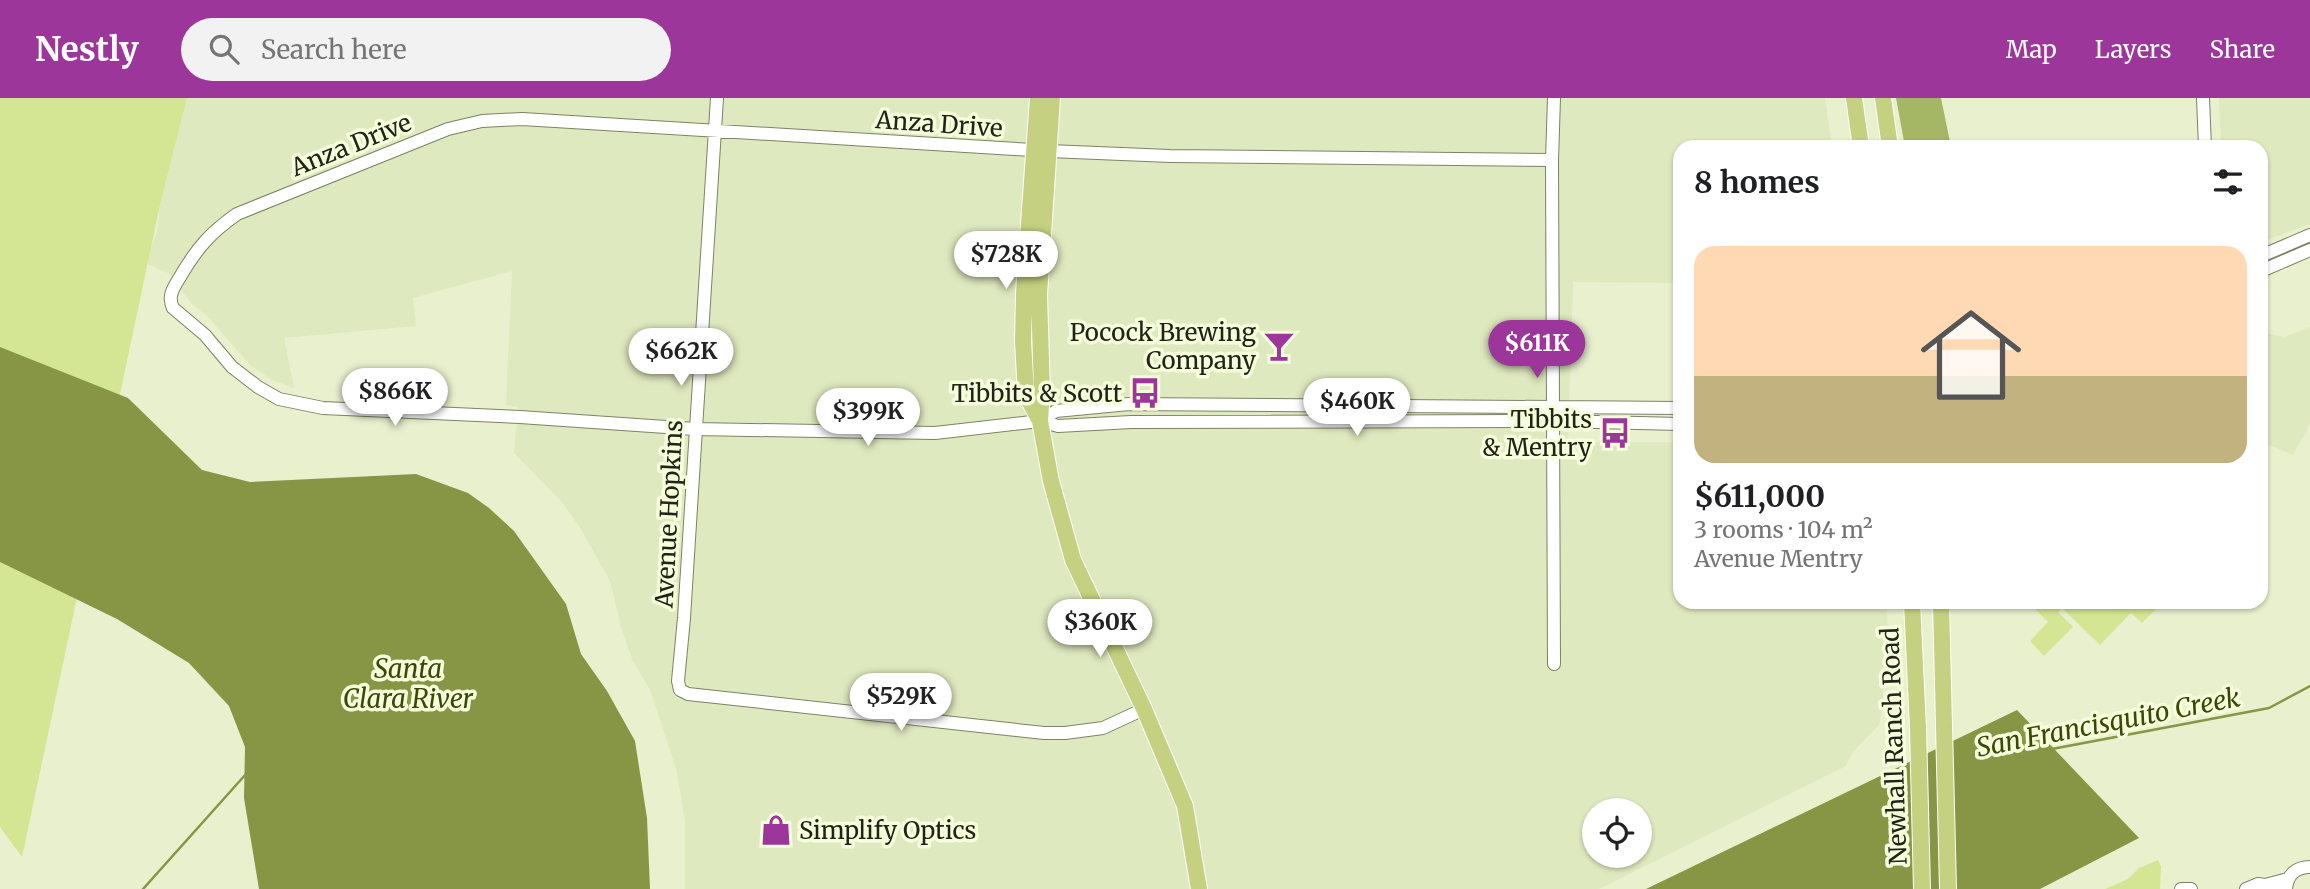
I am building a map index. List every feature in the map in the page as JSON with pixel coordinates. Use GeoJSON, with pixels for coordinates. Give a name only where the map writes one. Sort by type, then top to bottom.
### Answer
{"type":"FeatureCollection","features":[{"type":"Feature","properties":{"kind":"main road"},"geometry":{"type":"LineString","coordinates":[[1038,98],[1041,151]]}},
{"type":"Feature","properties":{"kind":"main road"},"geometry":{"type":"LineString","coordinates":[[1052,98],[1041,151],[1023,341],[1026,395],[1040,421],[1051,481],[1073,560],[1144,709],[1185,806],[1199,889]]}},
{"type":"Feature","properties":{"kind":"main road"},"geometry":{"type":"LineString","coordinates":[[1854,98],[1860,140]]}},
{"type":"Feature","properties":{"kind":"main road"},"geometry":{"type":"LineString","coordinates":[[1883,98],[1889,140]]}},
{"type":"Feature","properties":{"kind":"main road","name":"Newhall Ranch Road"},"geometry":{"type":"LineString","coordinates":[[1912,609],[1922,889]]}},
{"type":"Feature","properties":{"kind":"main road","name":"Newhall Ranch Road"},"geometry":{"type":"LineString","coordinates":[[1941,609],[1948,889]]}},
{"type":"Feature","properties":{"kind":"street","name":"Avenue Hopkins"},"geometry":{"type":"LineString","coordinates":[[718,98],[678,681],[680,690],[688,694],[1044,733],[1103,728],[1144,709]]}},
{"type":"Feature","properties":{"kind":"street"},"geometry":{"type":"LineString","coordinates":[[1554,98],[1554,664]]}},
{"type":"Feature","properties":{"kind":"street"},"geometry":{"type":"LineString","coordinates":[[2203,98],[2205,140]]}},
{"type":"Feature","properties":{"kind":"street","name":"Anza Drive"},"geometry":{"type":"LineString","coordinates":[[695,429],[520,417],[323,408],[297,404],[279,399],[232,367],[205,335],[173,308],[171,294],[199,246],[237,214],[460,124],[513,119],[1041,151],[1170,156],[1552,160]]}},
{"type":"Feature","properties":{"kind":"street"},"geometry":{"type":"LineString","coordinates":[[2268,253],[2310,235]]}},
{"type":"Feature","properties":{"kind":"street"},"geometry":{"type":"LineString","coordinates":[[2268,268],[2310,250]]}},
{"type":"Feature","properties":{"kind":"street"},"geometry":{"type":"LineString","coordinates":[[1040,421],[1056,411],[1129,404],[1673,408]]}},
{"type":"Feature","properties":{"kind":"street"},"geometry":{"type":"LineString","coordinates":[[695,429],[935,433],[1040,421],[1058,426],[1131,422],[1554,421],[1673,424]]}},
{"type":"Feature","properties":{"kind":"street"},"geometry":{"type":"LineString","coordinates":[[2246,889],[2258,884],[2270,887],[2287,884],[2296,870],[2307,864]]}},
{"type":"Feature","properties":{"kind":"street"},"geometry":{"type":"LineString","coordinates":[[2181,889],[2191,889]]}},
{"type":"Feature","properties":{"kind":"shaded area"},"geometry":{"type":"Polygon","coordinates":[[[0,98],[187,98],[160,205],[22,857],[0,827],[0,98]]]}},
{"type":"Feature","properties":{"kind":"shaded area"},"geometry":{"type":"Polygon","coordinates":[[[187,98],[1825,98],[1831,140],[1673,140],[1673,283],[1573,282],[1568,442],[1673,442],[1673,609],[1886,609],[1890,658],[1883,659],[1883,705],[1879,725],[1852,753],[1846,766],[1652,863],[1652,798],[1582,798],[1582,868],[1641,868],[1599,889],[685,889],[685,821],[677,772],[650,690],[633,661],[623,634],[610,581],[579,526],[561,501],[514,453],[518,407],[506,405],[512,271],[413,298],[416,326],[284,338],[294,388],[272,380],[250,365],[209,318],[192,304],[168,273],[145,263],[157,232],[160,205],[187,98]]]}},
{"type":"Feature","properties":{"kind":"shaded area"},"geometry":{"type":"Polygon","coordinates":[[[1896,98],[1941,98],[1950,140],[1904,140],[1896,98]]]}},
{"type":"Feature","properties":{"kind":"shaded area"},"geometry":{"type":"Polygon","coordinates":[[[2219,98],[2310,98],[2310,224],[2268,239],[2268,140],[2221,140],[2219,98]]]}},
{"type":"Feature","properties":{"kind":"shaded area"},"geometry":{"type":"Polygon","coordinates":[[[2310,327],[2310,424],[2293,455],[2268,444],[2268,333],[2284,337],[2310,327]]]}},
{"type":"Feature","properties":{"kind":"shaded area"},"geometry":{"type":"Polygon","coordinates":[[[2035,609],[2061,609],[2058,612],[2073,627],[2044,656],[2030,641],[2048,622],[2035,609]]]}},
{"type":"Feature","properties":{"kind":"shaded area"},"geometry":{"type":"Polygon","coordinates":[[[2063,609],[2156,609],[2142,623],[2131,613],[2100,645],[2063,609]]]}},
{"type":"Feature","properties":{"kind":"shaded area"},"geometry":{"type":"Polygon","coordinates":[[[2158,860],[2161,866],[2160,889],[2105,889],[2128,879],[2139,868],[2158,860]]]}},
{"type":"Feature","properties":{"kind":"water","name":"Santa Clara River"},"geometry":{"type":"Polygon","coordinates":[[[0,347],[128,398],[202,470],[250,482],[416,474],[468,493],[489,508],[514,531],[566,604],[581,654],[607,691],[635,741],[647,818],[650,889],[259,889],[244,798],[245,747],[229,706],[189,663],[117,619],[0,562],[0,347]]]}},
{"type":"Feature","properties":{"kind":"water"},"geometry":{"type":"Polygon","coordinates":[[[2017,710],[2139,838],[2040,889],[1646,889],[2017,710]]]}},
{"type":"Feature","properties":{"kind":"waterway","name":"San Francisquito Creek"},"geometry":{"type":"LineString","coordinates":[[2052,749],[2269,708],[2310,686]]}},
{"type":"Feature","properties":{"kind":"waterway"},"geometry":{"type":"LineString","coordinates":[[143,889],[246,774]]}},
{"type":"Feature","properties":{"kind":"place","name":"Pocock Brewing Company"},"geometry":{"type":"Point","coordinates":[1279,346]}},
{"type":"Feature","properties":{"kind":"place","name":"Tibbits & Scott"},"geometry":{"type":"Point","coordinates":[1145,393]}},
{"type":"Feature","properties":{"kind":"place","name":"Tibbits & Mentry"},"geometry":{"type":"Point","coordinates":[1615,433]}},
{"type":"Feature","properties":{"kind":"place","name":"Simplify Optics"},"geometry":{"type":"Point","coordinates":[776,830]}}]}
